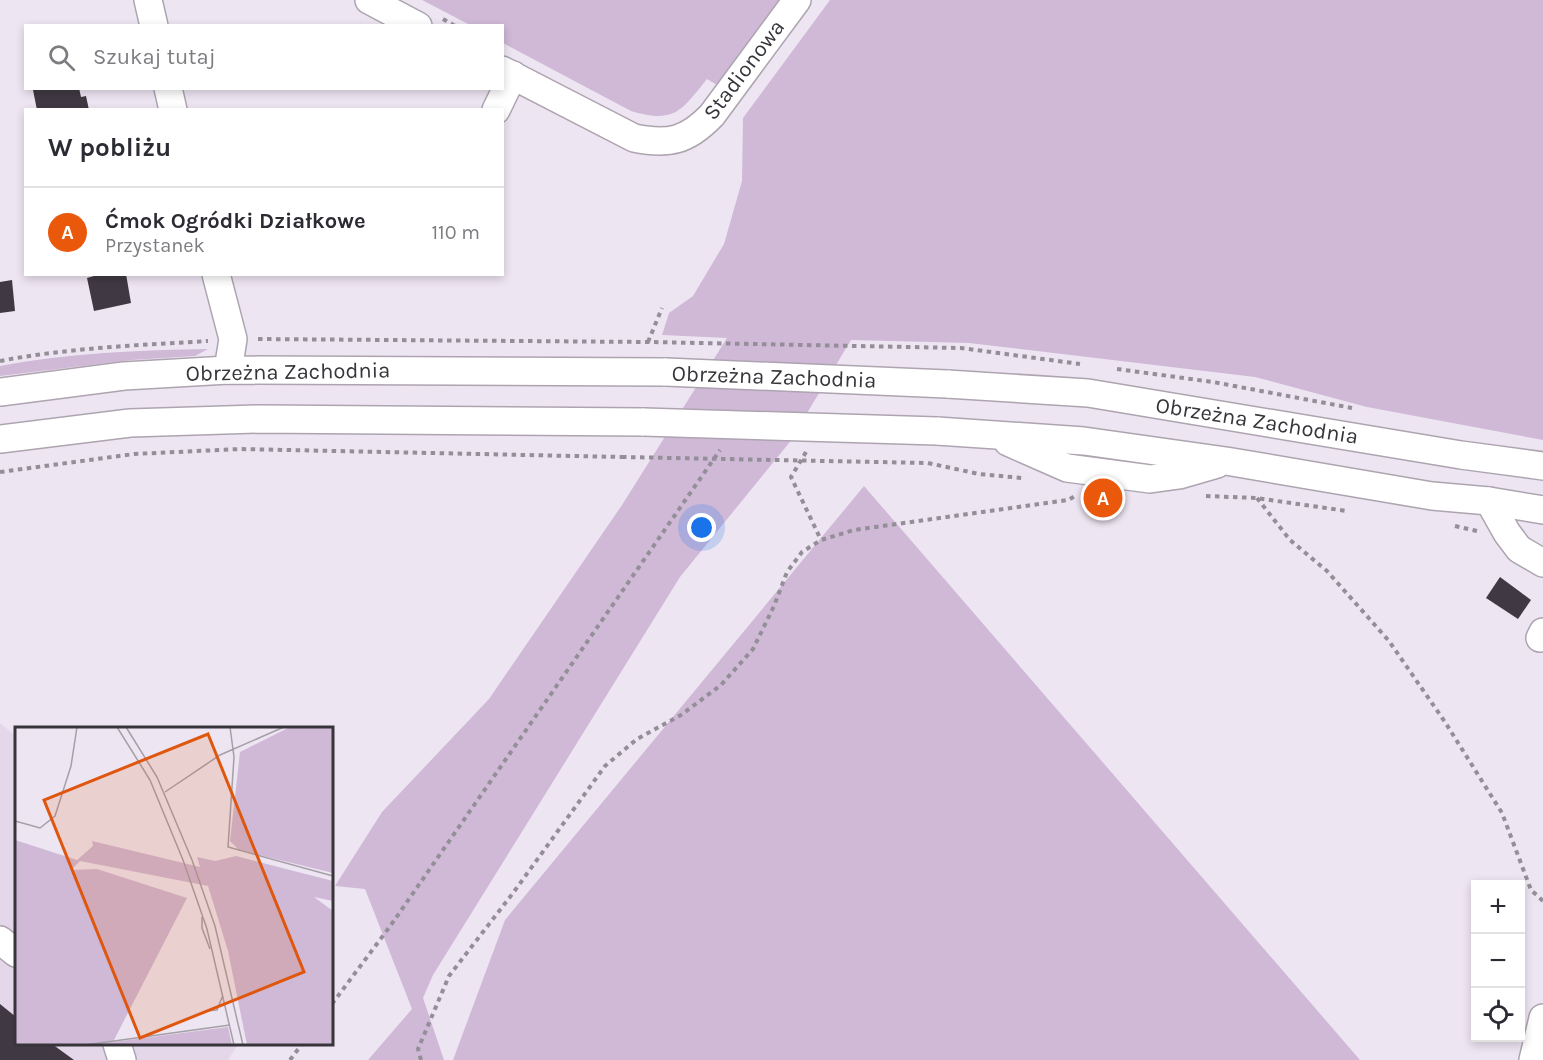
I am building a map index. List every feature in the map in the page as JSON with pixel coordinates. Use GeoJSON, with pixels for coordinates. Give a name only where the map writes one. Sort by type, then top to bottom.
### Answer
{"type":"FeatureCollection","features":[{"type":"Feature","properties":{"kind":"street"},"geometry":{"type":"LineString","coordinates":[[148,0],[154,24]]}},
{"type":"Feature","properties":{"kind":"street"},"geometry":{"type":"LineString","coordinates":[[369,0],[414,24]]}},
{"type":"Feature","properties":{"kind":"street","name":"Stadionowa"},"geometry":{"type":"LineString","coordinates":[[508,72],[634,138],[655,142],[675,141],[696,131],[712,115],[797,0]]}},
{"type":"Feature","properties":{"kind":"street"},"geometry":{"type":"LineString","coordinates":[[168,90],[173,108]]}},
{"type":"Feature","properties":{"kind":"street"},"geometry":{"type":"LineString","coordinates":[[497,108],[502,90]]}},
{"type":"Feature","properties":{"kind":"street"},"geometry":{"type":"LineString","coordinates":[[217,276],[233,339],[228,370]]}},
{"type":"Feature","properties":{"kind":"street","name":"Obrzeżna Zachodnia"},"geometry":{"type":"LineString","coordinates":[[0,392],[124,376],[228,370],[666,372],[947,384],[1088,393],[1461,455],[1543,466]]}},
{"type":"Feature","properties":{"kind":"street","name":"Obrzeżna Zachodnia"},"geometry":{"type":"LineString","coordinates":[[0,439],[130,423],[259,419],[644,422],[937,431],[1084,441],[1226,461],[1432,496],[1489,501],[1543,510]]}},
{"type":"Feature","properties":{"kind":"street"},"geometry":{"type":"LineString","coordinates":[[1489,501],[1519,549],[1543,563]]}},
{"type":"Feature","properties":{"kind":"street"},"geometry":{"type":"LineString","coordinates":[[0,940],[15,953]]}},
{"type":"Feature","properties":{"kind":"street"},"geometry":{"type":"LineString","coordinates":[[1533,1060],[1543,1018]]}},
{"type":"Feature","properties":{"kind":"street"},"geometry":{"type":"LineString","coordinates":[[117,1045],[122,1060]]}},
{"type":"Feature","properties":{"kind":"path"},"geometry":{"type":"LineString","coordinates":[[662,308],[648,342],[961,348]]}},
{"type":"Feature","properties":{"kind":"path"},"geometry":{"type":"LineString","coordinates":[[333,1003],[391,925],[723,445]]}},
{"type":"Feature","properties":{"kind":"path"},"geometry":{"type":"LineString","coordinates":[[0,472],[134,454],[240,448],[928,463],[979,474],[1026,479]]}},
{"type":"Feature","properties":{"kind":"path"},"geometry":{"type":"LineString","coordinates":[[808,449],[791,477],[821,540]]}},
{"type":"Feature","properties":{"kind":"path"},"geometry":{"type":"LineString","coordinates":[[421,1060],[418,1049],[449,976],[513,893],[605,766],[637,739],[681,715],[721,685],[753,649],[788,572],[802,552],[821,540],[854,530],[1068,500],[1083,490]]}},
{"type":"Feature","properties":{"kind":"path"},"geometry":{"type":"LineString","coordinates":[[1358,512],[1256,498],[1290,540],[1327,571],[1389,641],[1445,722],[1502,813],[1531,890],[1543,901]]}},
{"type":"Feature","properties":{"kind":"path"},"geometry":{"type":"LineString","coordinates":[[290,1060],[301,1045]]}},
{"type":"Feature","properties":{"kind":"shaded area"},"geometry":{"type":"Polygon","coordinates":[[[422,0],[779,0],[717,85],[707,79],[683,107],[668,115],[658,116],[631,111],[504,44],[504,24],[468,24],[422,0]]]}},
{"type":"Feature","properties":{"kind":"shaded area"},"geometry":{"type":"Polygon","coordinates":[[[830,0],[1543,0],[1543,440],[1367,407],[1255,377],[969,343],[851,340],[789,443],[680,577],[433,975],[423,998],[444,1060],[368,1060],[412,1009],[365,889],[335,886],[382,812],[489,699],[622,505],[727,338],[662,335],[669,313],[693,296],[724,244],[742,181],[743,118],[830,0]]]}},
{"type":"Feature","properties":{"kind":"shaded area"},"geometry":{"type":"Polygon","coordinates":[[[208,349],[195,356],[132,360],[0,376],[0,366],[51,358],[130,351],[208,349]]]}},
{"type":"Feature","properties":{"kind":"shaded area"},"geometry":{"type":"Polygon","coordinates":[[[864,486],[1360,1060],[453,1060],[505,920],[864,486]]]}},
{"type":"Feature","properties":{"kind":"shaded area"},"geometry":{"type":"Polygon","coordinates":[[[0,723],[15,735],[15,1045],[237,1045],[228,1060],[0,1060],[0,723]]]}},
{"type":"Feature","properties":{"kind":"building"},"geometry":{"type":"Polygon","coordinates":[[[33,90],[79,90],[81,97],[86,96],[89,108],[37,108],[33,90]]]}},
{"type":"Feature","properties":{"kind":"building"},"geometry":{"type":"Polygon","coordinates":[[[126,276],[131,303],[94,311],[87,278],[126,276]]]}},
{"type":"Feature","properties":{"kind":"building"},"geometry":{"type":"Polygon","coordinates":[[[12,280],[15,311],[0,313],[0,282],[12,280]]]}},
{"type":"Feature","properties":{"kind":"building"},"geometry":{"type":"Polygon","coordinates":[[[1500,577],[1531,600],[1518,619],[1486,598],[1500,577]]]}},
{"type":"Feature","properties":{"kind":"building"},"geometry":{"type":"Polygon","coordinates":[[[0,1004],[15,1016],[15,1045],[53,1045],[74,1060],[0,1060],[0,1004]]]}},
{"type":"Feature","properties":{"kind":"place","name":"Ćmok Ogródki Działkowe"},"geometry":{"type":"Point","coordinates":[1103,498]}}]}
